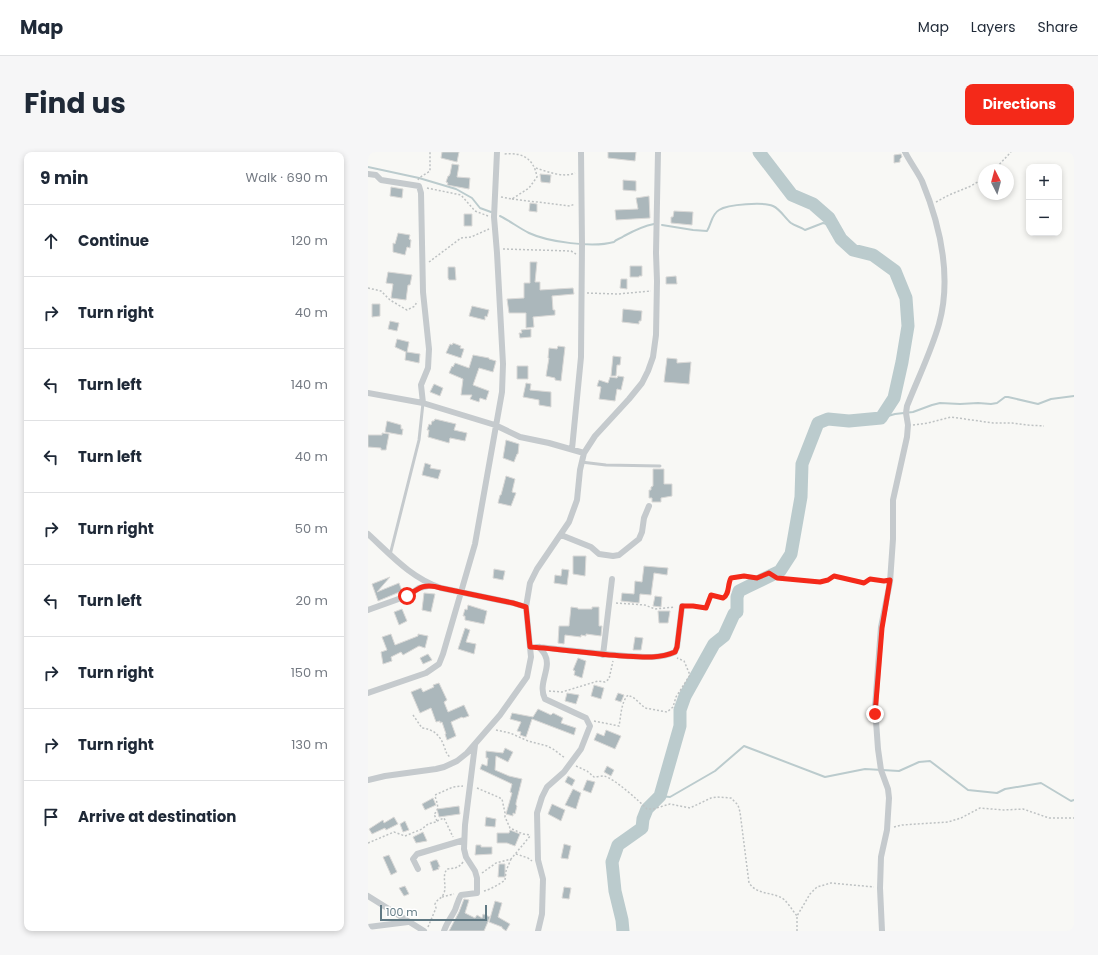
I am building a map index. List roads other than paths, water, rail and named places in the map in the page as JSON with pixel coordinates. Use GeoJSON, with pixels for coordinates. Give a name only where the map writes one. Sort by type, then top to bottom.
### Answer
{"type":"FeatureCollection","features":[{"type":"Feature","properties":{"kind":"street"},"geometry":{"type":"LineString","coordinates":[[572,449],[581,357],[581,152]]}},
{"type":"Feature","properties":{"kind":"street"},"geometry":{"type":"LineString","coordinates":[[368,780],[385,776],[436,769],[456,761],[476,745],[524,682],[529,671],[531,657],[526,607],[528,592],[534,575],[569,522],[575,505],[581,462],[584,453],[595,436],[642,383],[653,356],[656,335],[658,152]]}},
{"type":"Feature","properties":{"kind":"street"},"geometry":{"type":"LineString","coordinates":[[882,931],[880,888],[881,857],[887,830],[889,793],[881,770],[875,707],[882,628],[890,580],[893,539],[893,500],[907,437],[907,406],[933,342],[939,322],[945,278],[941,245],[931,207],[918,173],[905,152]]}},
{"type":"Feature","properties":{"kind":"street"},"geometry":{"type":"LineString","coordinates":[[368,693],[426,673],[439,664],[462,592],[478,530],[502,392],[503,364],[494,217],[497,154]]}},
{"type":"Feature","properties":{"kind":"street"},"geometry":{"type":"LineString","coordinates":[[368,174],[376,175],[381,180],[417,186],[421,193],[422,277],[429,349],[428,368],[421,385],[423,402]]}},
{"type":"Feature","properties":{"kind":"street"},"geometry":{"type":"LineString","coordinates":[[368,394],[423,402],[496,425],[520,437],[584,453]]}},
{"type":"Feature","properties":{"kind":"street"},"geometry":{"type":"LineString","coordinates":[[561,535],[591,547],[599,554],[613,556],[619,555],[639,539],[642,532],[644,518],[649,506]]}},
{"type":"Feature","properties":{"kind":"street"},"geometry":{"type":"LineString","coordinates":[[368,534],[414,576],[432,585],[526,607]]}},
{"type":"Feature","properties":{"kind":"street"},"geometry":{"type":"LineString","coordinates":[[603,654],[612,578]]}},
{"type":"Feature","properties":{"kind":"street"},"geometry":{"type":"LineString","coordinates":[[368,610],[407,596],[419,588],[432,585]]}},
{"type":"Feature","properties":{"kind":"street"},"geometry":{"type":"LineString","coordinates":[[530,647],[650,657],[670,654],[675,652],[677,647],[682,606]]}},
{"type":"Feature","properties":{"kind":"street"},"geometry":{"type":"LineString","coordinates":[[538,931],[542,914],[543,879],[538,860],[537,813],[542,797],[547,788],[564,772],[581,749],[584,738],[590,728],[588,720],[580,714],[545,699],[542,694],[542,687],[547,660],[539,648]]}},
{"type":"Feature","properties":{"kind":"street"},"geometry":{"type":"LineString","coordinates":[[444,931],[461,895],[477,893],[477,878],[475,871],[466,857],[464,840],[476,745]]}},
{"type":"Feature","properties":{"kind":"street"},"geometry":{"type":"LineString","coordinates":[[418,869],[413,860],[417,854],[464,840]]}},
{"type":"Feature","properties":{"kind":"street"},"geometry":{"type":"LineString","coordinates":[[368,896],[408,922],[425,931]]}},
{"type":"Feature","properties":{"kind":"street"},"geometry":{"type":"LineString","coordinates":[[368,927],[408,922]]}},
{"type":"Feature","properties":{"kind":"lane"},"geometry":{"type":"LineString","coordinates":[[390,555],[419,440],[423,402]]}},
{"type":"Feature","properties":{"kind":"lane"},"geometry":{"type":"LineString","coordinates":[[581,462],[606,465],[660,466]]}},
{"type":"Feature","properties":{"kind":"waterway"},"geometry":{"type":"LineString","coordinates":[[623,931],[615,891],[612,862],[618,845],[642,828],[643,819],[647,809],[660,796],[680,726],[680,710],[685,696],[714,644],[724,636],[734,614],[737,612],[737,597],[739,591],[780,571],[791,554],[801,497],[802,464],[818,423],[828,419],[849,421],[881,418],[894,398],[902,362],[908,326],[906,298],[895,271],[873,255],[853,250],[841,239],[829,218],[813,204],[792,195],[759,152]]}},
{"type":"Feature","properties":{"kind":"waterway"},"geometry":{"type":"LineString","coordinates":[[368,167],[419,178],[456,189],[472,198],[480,208],[491,212]]}},
{"type":"Feature","properties":{"kind":"waterway"},"geometry":{"type":"LineString","coordinates":[[662,225],[707,231],[713,217],[719,210],[730,206],[754,204],[773,206],[778,209],[791,223],[805,230],[823,223],[834,226]]}},
{"type":"Feature","properties":{"kind":"waterway"},"geometry":{"type":"LineString","coordinates":[[500,216],[525,231],[537,236],[547,239],[583,244],[605,244],[614,242],[635,230],[654,224]]}},
{"type":"Feature","properties":{"kind":"waterway"},"geometry":{"type":"LineString","coordinates":[[881,418],[895,414],[913,412],[940,403],[991,404],[997,403],[1005,397],[1008,397],[1038,404],[1051,399],[1074,396]]}},
{"type":"Feature","properties":{"kind":"waterway"},"geometry":{"type":"LineString","coordinates":[[660,796],[670,797],[715,771],[744,746],[825,777],[865,769],[899,771],[919,762],[930,761],[968,790],[997,793],[1005,789],[1041,783],[1071,801],[1074,800]]}}]}
